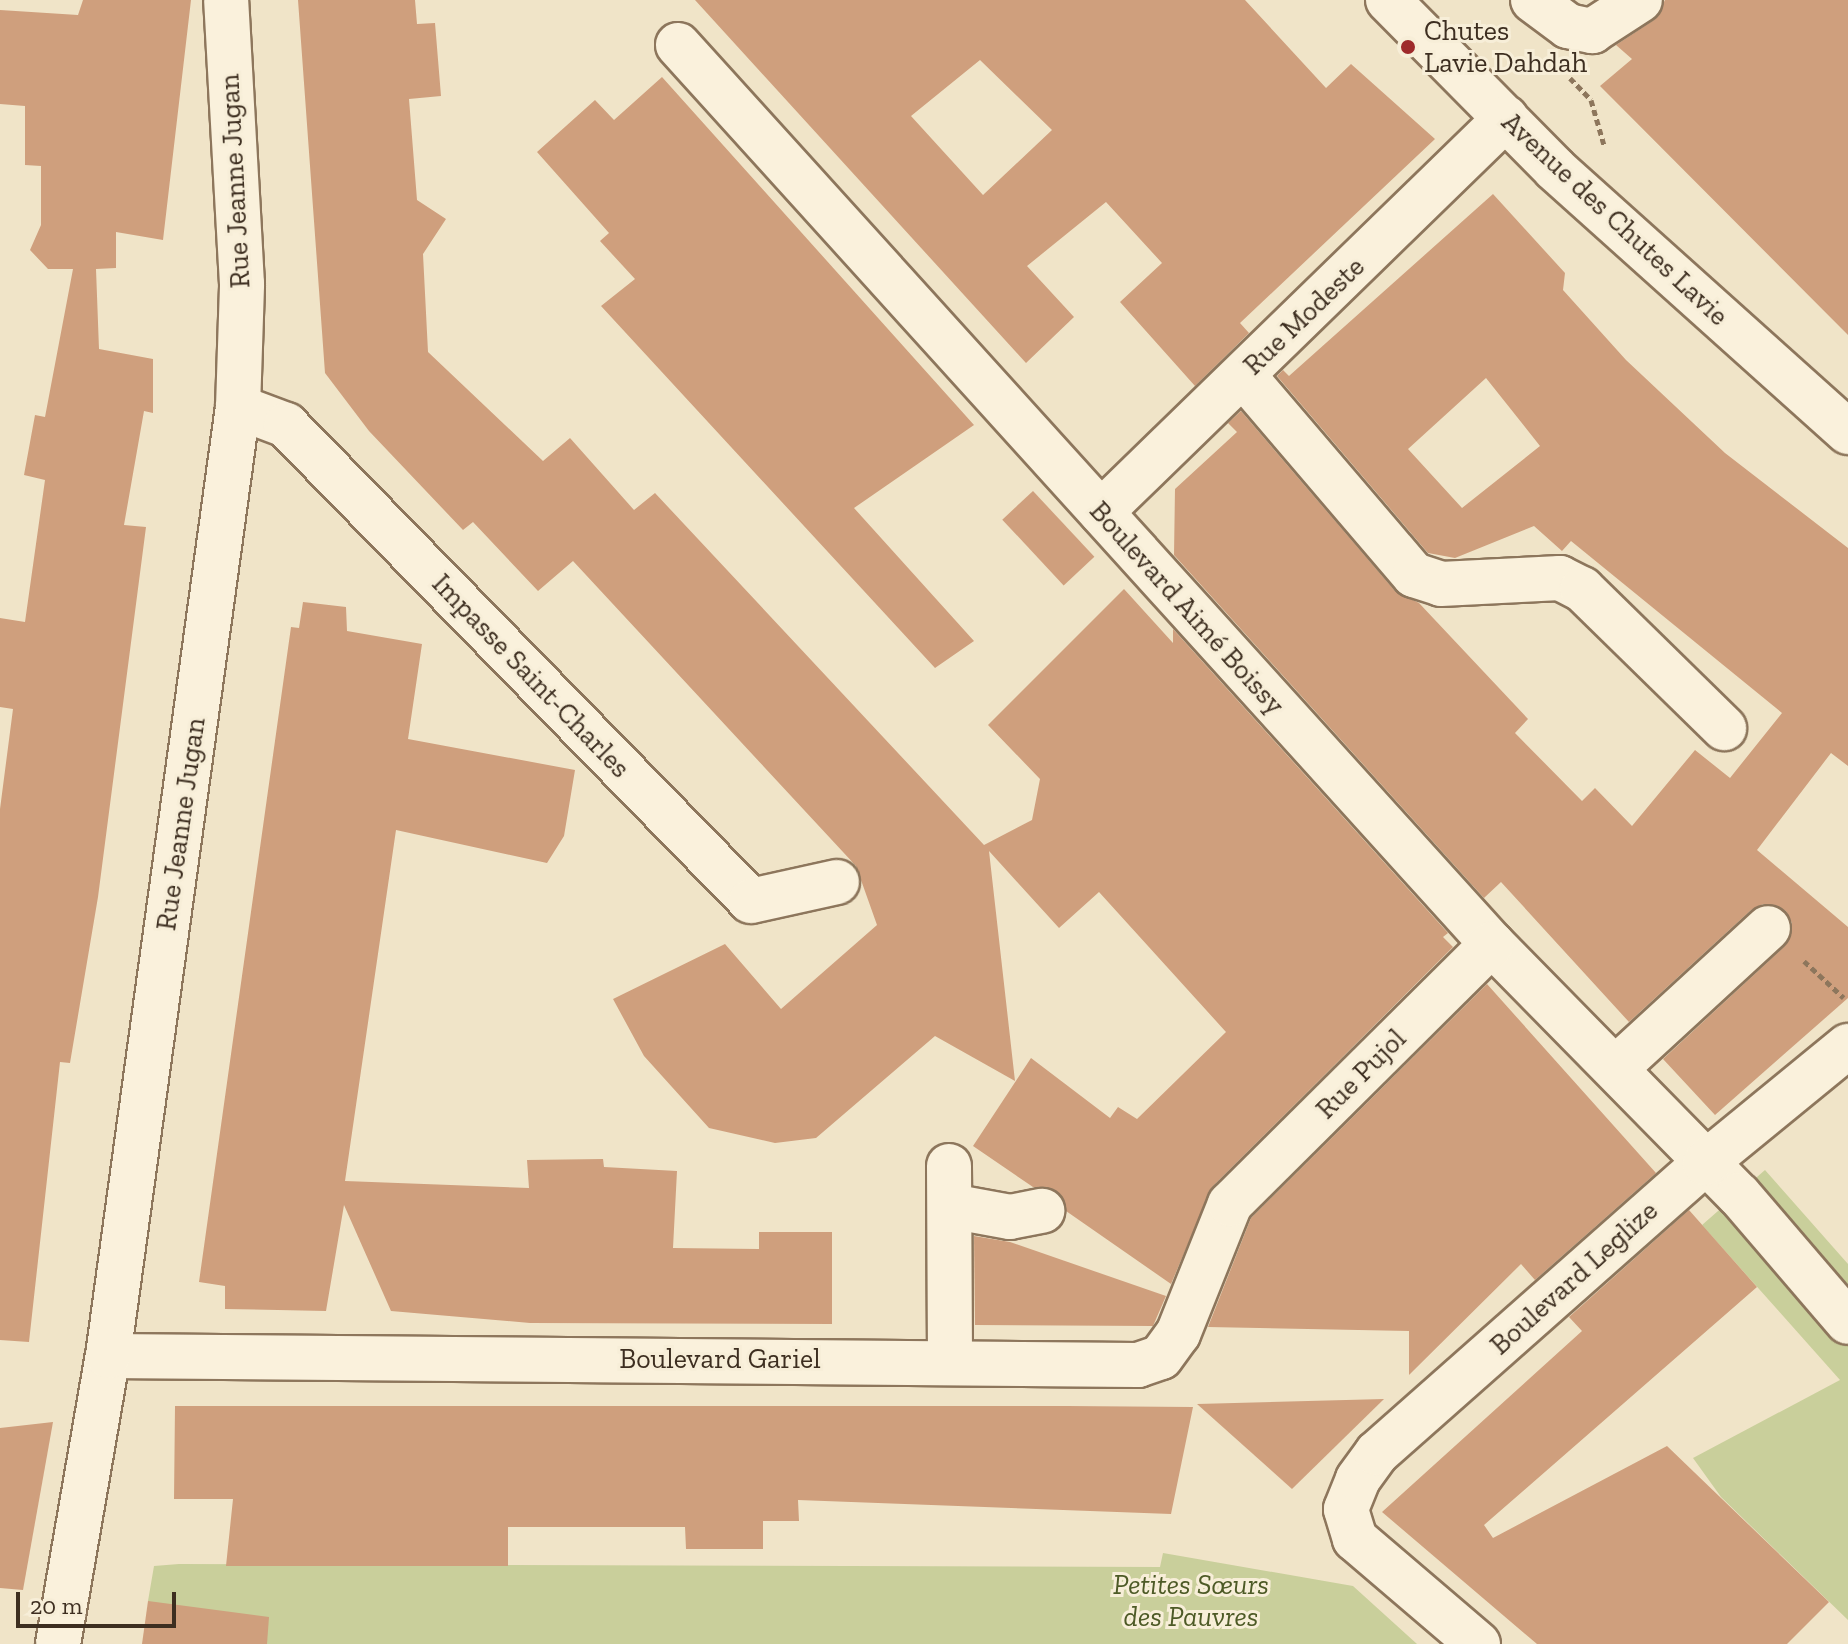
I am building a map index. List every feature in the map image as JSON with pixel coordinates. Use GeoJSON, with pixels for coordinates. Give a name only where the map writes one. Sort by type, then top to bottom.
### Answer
{"type":"FeatureCollection","features":[{"type":"Feature","properties":{"kind":"street","name":"Rue Jeanne Jugan"},"geometry":{"type":"LineString","coordinates":[[58,1644],[108,1356],[238,407],[242,284],[226,0]]}},
{"type":"Feature","properties":{"kind":"street","name":"Avenue des Chutes Lavie"},"geometry":{"type":"LineString","coordinates":[[1388,0],[1506,118],[1848,432]]}},
{"type":"Feature","properties":{"kind":"street"},"geometry":{"type":"LineString","coordinates":[[1533,0],[1568,26],[1592,31],[1640,0]]}},
{"type":"Feature","properties":{"kind":"street","name":"Boulevard Aimé Boissy"},"geometry":{"type":"LineString","coordinates":[[678,45],[1492,944],[1617,1067],[1848,1322]]}},
{"type":"Feature","properties":{"kind":"street","name":"Rue Modeste"},"geometry":{"type":"LineString","coordinates":[[1101,512],[1506,118]]}},
{"type":"Feature","properties":{"kind":"street"},"geometry":{"type":"LineString","coordinates":[[1243,375],[1414,575],[1441,584],[1560,578],[1582,589],[1724,728]]}},
{"type":"Feature","properties":{"kind":"street","name":"Impasse Saint-Charles"},"geometry":{"type":"LineString","coordinates":[[238,407],[286,425],[751,901],[837,882]]}},
{"type":"Feature","properties":{"kind":"street"},"geometry":{"type":"LineString","coordinates":[[1617,1067],[1768,928]]}},
{"type":"Feature","properties":{"kind":"street","name":"Rue Pujol"},"geometry":{"type":"LineString","coordinates":[[1230,1204],[1492,944]]}},
{"type":"Feature","properties":{"kind":"street","name":"Boulevard Leglize"},"geometry":{"type":"LineString","coordinates":[[1478,1644],[1355,1539],[1346,1509],[1377,1453],[1705,1163],[1848,1046]]}},
{"type":"Feature","properties":{"kind":"street"},"geometry":{"type":"LineString","coordinates":[[950,1360],[950,1186],[1010,1217],[1042,1211]]}},
{"type":"Feature","properties":{"kind":"street","name":"Boulevard Gariel"},"geometry":{"type":"LineString","coordinates":[[108,1356],[950,1360],[1138,1365],[1161,1357],[1178,1334],[1230,1204]]}},
{"type":"Feature","properties":{"kind":"path"},"geometry":{"type":"LineString","coordinates":[[1572,80],[1591,100],[1598,126]]}},
{"type":"Feature","properties":{"kind":"path"},"geometry":{"type":"LineString","coordinates":[[1768,928],[1848,1002]]}},
{"type":"Feature","properties":{"kind":"green space"},"geometry":{"type":"Polygon","coordinates":[[[1765,1170],[1848,1264],[1848,1620],[1721,1497],[1693,1458],[1840,1380],[1702,1225],[1765,1170]]]}},
{"type":"Feature","properties":{"kind":"green space","name":"Petites Sœurs des Pauvres"},"geometry":{"type":"Polygon","coordinates":[[[1163,1553],[1353,1586],[1417,1644],[201,1644],[148,1601],[154,1566],[179,1564],[1160,1567],[1163,1553]]]}},
{"type":"Feature","properties":{"kind":"building"},"geometry":{"type":"Polygon","coordinates":[[[83,0],[191,0],[163,240],[116,232],[116,268],[96,269],[99,349],[153,359],[153,413],[144,411],[124,525],[146,527],[98,897],[70,1063],[60,1062],[29,1342],[0,1340],[0,809],[13,709],[0,707],[0,618],[25,622],[45,480],[24,475],[35,415],[45,417],[73,269],[48,269],[30,250],[41,225],[41,166],[25,165],[25,106],[0,104],[0,10],[78,15],[83,0]]]}},
{"type":"Feature","properties":{"kind":"building"},"geometry":{"type":"Polygon","coordinates":[[[298,0],[415,0],[417,24],[435,23],[441,96],[409,99],[417,200],[446,219],[423,254],[428,352],[543,461],[570,438],[634,510],[655,493],[984,845],[1032,820],[1040,779],[988,725],[1124,589],[1173,643],[1173,629],[1448,933],[1443,937],[1453,947],[1212,1187],[1171,1284],[1066,1211],[1060,1194],[1033,1187],[973,1146],[1031,1058],[1110,1118],[1118,1107],[1137,1119],[1226,1032],[1099,892],[1059,928],[989,851],[1015,1081],[935,1036],[816,1138],[775,1143],[709,1128],[644,1056],[613,999],[725,944],[781,1009],[877,925],[856,866],[573,561],[538,591],[473,522],[463,530],[369,431],[325,373],[298,0]]]}},
{"type":"Feature","properties":{"kind":"building"},"geometry":{"type":"Polygon","coordinates":[[[695,0],[1245,0],[1326,88],[1351,64],[1435,139],[1240,323],[1249,333],[1195,386],[1120,302],[1162,263],[1106,202],[1027,266],[1074,317],[1026,363],[695,0]],[[980,60],[911,116],[983,195],[1052,130],[980,60]]]}},
{"type":"Feature","properties":{"kind":"building"},"geometry":{"type":"Polygon","coordinates":[[[1665,0],[1848,0],[1848,335],[1600,86],[1632,59],[1616,45],[1654,20],[1665,0]]]}},
{"type":"Feature","properties":{"kind":"building"},"geometry":{"type":"Polygon","coordinates":[[[662,77],[974,425],[854,508],[974,641],[935,668],[601,306],[635,279],[600,241],[609,233],[537,152],[595,100],[614,120],[662,77]]]}},
{"type":"Feature","properties":{"kind":"building"},"geometry":{"type":"Polygon","coordinates":[[[1493,194],[1565,273],[1563,290],[1626,360],[1725,453],[1848,548],[1848,766],[1831,753],[1757,850],[1848,927],[1848,998],[1715,1115],[1663,1059],[1785,946],[1792,923],[1786,911],[1763,904],[1751,910],[1629,1022],[1501,882],[1484,898],[1174,555],[1175,489],[1237,432],[1228,423],[1241,411],[1395,591],[1419,603],[1528,719],[1515,733],[1582,801],[1595,788],[1632,826],[1695,750],[1730,778],[1782,713],[1571,541],[1562,551],[1534,526],[1455,558],[1428,553],[1277,376],[1283,370],[1289,376],[1493,194]],[[1486,378],[1408,449],[1462,508],[1540,446],[1486,378]]]}},
{"type":"Feature","properties":{"kind":"building"},"geometry":{"type":"Polygon","coordinates":[[[1033,491],[1094,557],[1064,585],[1002,520],[1033,491]]]}},
{"type":"Feature","properties":{"kind":"building"},"geometry":{"type":"Polygon","coordinates":[[[303,602],[346,607],[347,631],[422,644],[408,739],[575,770],[564,836],[547,863],[396,830],[345,1181],[529,1188],[527,1160],[603,1159],[604,1167],[677,1171],[673,1248],[759,1249],[759,1232],[832,1232],[832,1324],[530,1323],[391,1311],[344,1205],[326,1311],[225,1309],[225,1286],[199,1282],[291,627],[299,628],[303,602]]]}},
{"type":"Feature","properties":{"kind":"building"},"geometry":{"type":"Polygon","coordinates":[[[1487,984],[1656,1173],[1535,1280],[1521,1264],[1409,1375],[1409,1331],[1208,1327],[1251,1218],[1487,984]]]}},
{"type":"Feature","properties":{"kind":"building"},"geometry":{"type":"Polygon","coordinates":[[[1689,1210],[1757,1287],[1484,1525],[1493,1538],[1667,1446],[1829,1602],[1787,1644],[1537,1644],[1382,1512],[1582,1331],[1569,1317],[1689,1210]]]}},
{"type":"Feature","properties":{"kind":"building"},"geometry":{"type":"Polygon","coordinates":[[[974,1236],[1010,1242],[1166,1296],[1153,1326],[975,1325],[974,1236]]]}},
{"type":"Feature","properties":{"kind":"building"},"geometry":{"type":"Polygon","coordinates":[[[1384,1399],[1292,1489],[1197,1404],[1384,1399]]]}},
{"type":"Feature","properties":{"kind":"building"},"geometry":{"type":"Polygon","coordinates":[[[175,1406],[1193,1407],[1171,1514],[798,1500],[799,1521],[763,1521],[763,1549],[686,1549],[685,1527],[508,1527],[508,1566],[226,1566],[233,1499],[174,1499],[175,1406]]]}},
{"type":"Feature","properties":{"kind":"building"},"geometry":{"type":"Polygon","coordinates":[[[53,1422],[23,1590],[0,1588],[0,1428],[53,1422]]]}},
{"type":"Feature","properties":{"kind":"building"},"geometry":{"type":"Polygon","coordinates":[[[148,1601],[269,1617],[267,1644],[142,1644],[148,1601]]]}},
{"type":"Feature","properties":{"kind":"place","name":"Chutes Lavie Dahdah"},"geometry":{"type":"Point","coordinates":[1408,47]}}]}
